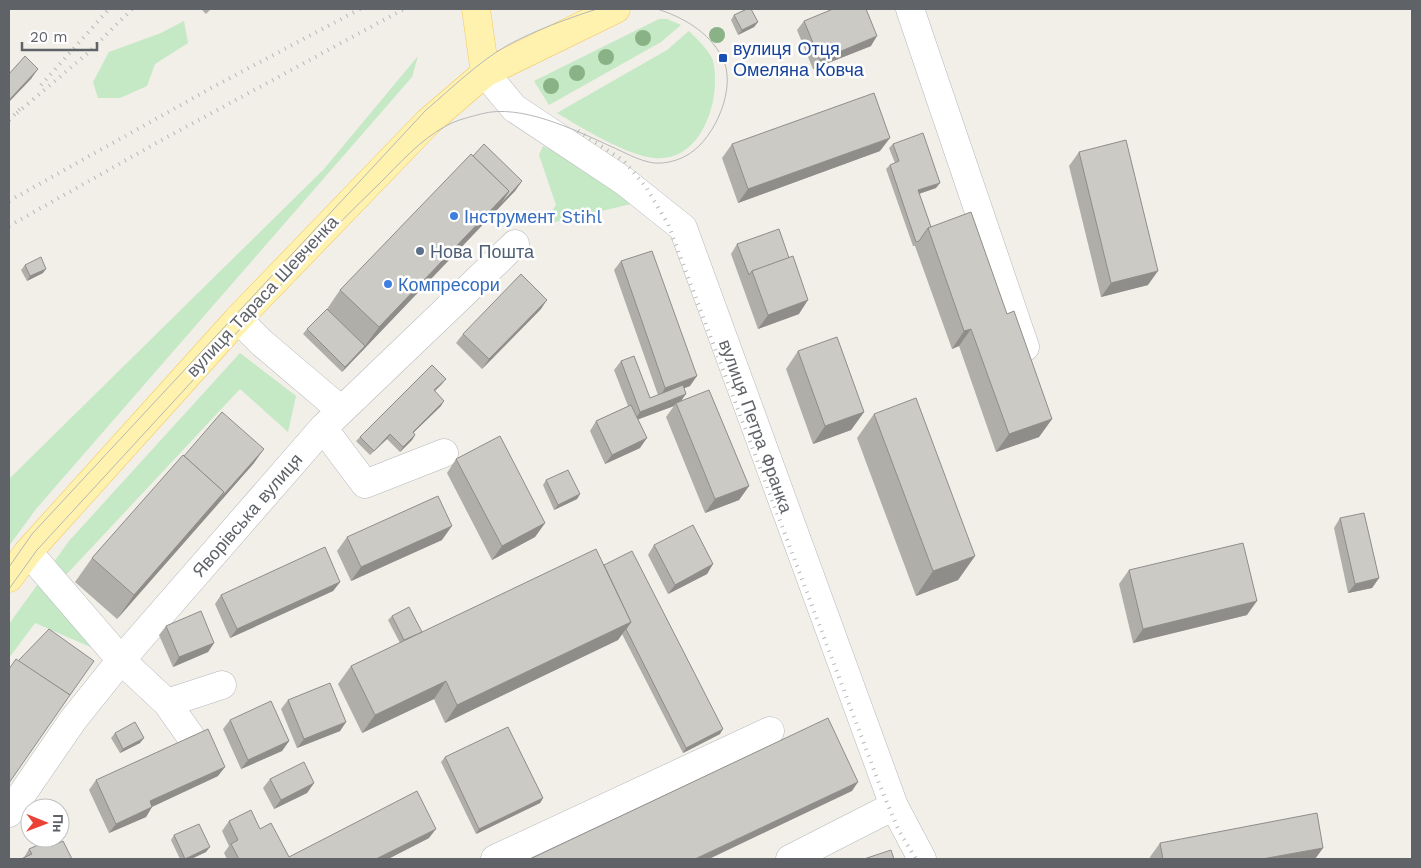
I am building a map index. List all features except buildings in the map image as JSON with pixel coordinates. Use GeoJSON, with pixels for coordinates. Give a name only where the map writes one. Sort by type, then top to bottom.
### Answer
{"type":"FeatureCollection","features":[{"type":"Feature","properties":{"kind":"main road"},"geometry":{"type":"LineString","coordinates":[[476,9],[485,73]]}},
{"type":"Feature","properties":{"kind":"main road","name":"вулиця Тараса Шевченка"},"geometry":{"type":"LineString","coordinates":[[9,578],[28,552],[238,318],[428,122],[485,73],[616,9]]}},
{"type":"Feature","properties":{"kind":"street"},"geometry":{"type":"LineString","coordinates":[[910,9],[1033,372]]}},
{"type":"Feature","properties":{"kind":"street","name":"вулиця Петра Франка"},"geometry":{"type":"LineString","coordinates":[[485,73],[514,108],[624,180],[683,228],[894,806],[922,859]]}},
{"type":"Feature","properties":{"kind":"street","name":"Яворівська вулиця"},"geometry":{"type":"LineString","coordinates":[[9,813],[73,720],[121,660],[332,419],[514,244]]}},
{"type":"Feature","properties":{"kind":"street"},"geometry":{"type":"LineString","coordinates":[[238,318],[332,419],[365,484],[444,453]]}},
{"type":"Feature","properties":{"kind":"street"},"geometry":{"type":"LineString","coordinates":[[28,552],[121,660],[167,703],[191,737]]}},
{"type":"Feature","properties":{"kind":"street"},"geometry":{"type":"LineString","coordinates":[[167,703],[222,685]]}},
{"type":"Feature","properties":{"kind":"street"},"geometry":{"type":"LineString","coordinates":[[495,859],[770,731]]}},
{"type":"Feature","properties":{"kind":"street"},"geometry":{"type":"LineString","coordinates":[[790,859],[894,806]]}},
{"type":"Feature","properties":{"kind":"green space"},"geometry":{"type":"Polygon","coordinates":[[[659,19],[667,19],[681,25],[661,42],[549,105],[534,81],[659,19]]]}},
{"type":"Feature","properties":{"kind":"green space"},"geometry":{"type":"Polygon","coordinates":[[[184,21],[188,43],[155,64],[147,86],[120,98],[98,98],[93,82],[109,52],[161,33],[184,21]]]}},
{"type":"Feature","properties":{"kind":"green space"},"geometry":{"type":"Polygon","coordinates":[[[689,31],[709,53],[713,61],[715,76],[711,110],[705,126],[696,140],[685,150],[671,157],[654,158],[643,156],[604,140],[557,113],[667,50],[689,31]]]}},
{"type":"Feature","properties":{"kind":"green space"},"geometry":{"type":"Polygon","coordinates":[[[418,56],[412,77],[36,509],[9,546],[9,479],[324,169],[418,56]]]}},
{"type":"Feature","properties":{"kind":"green space"},"geometry":{"type":"Polygon","coordinates":[[[543,146],[597,171],[631,204],[543,225],[556,205],[539,155],[543,146]]]}},
{"type":"Feature","properties":{"kind":"green space"},"geometry":{"type":"Polygon","coordinates":[[[240,353],[296,396],[288,432],[240,389],[66,575],[94,638],[95,649],[35,623],[9,658],[9,624],[69,541],[240,353]]]}},
{"type":"Feature","properties":{"kind":"tram line"},"geometry":{"type":"LineString","coordinates":[[9,567],[32,534],[426,110],[476,67],[508,45],[551,25],[597,9]]}},
{"type":"Feature","properties":{"kind":"tram line"},"geometry":{"type":"LineString","coordinates":[[9,589],[37,550],[292,272],[402,160],[437,131],[454,122],[481,114],[513,112],[530,115],[564,126],[648,162],[663,163],[677,160],[699,146],[715,124],[721,110],[727,82],[726,69],[717,48],[703,33],[686,21],[657,9]]}},
{"type":"Feature","properties":{"kind":"railway"},"geometry":{"type":"LineString","coordinates":[[41,85],[109,9]]}},
{"type":"Feature","properties":{"kind":"railway"},"geometry":{"type":"LineString","coordinates":[[17,113],[88,53],[132,9]]}},
{"type":"Feature","properties":{"kind":"railway"},"geometry":{"type":"LineString","coordinates":[[9,201],[213,87],[360,9]]}},
{"type":"Feature","properties":{"kind":"railway"},"geometry":{"type":"LineString","coordinates":[[9,226],[160,141],[404,9]]}},
{"type":"Feature","properties":{"kind":"railway"},"geometry":{"type":"LineString","coordinates":[[9,120],[21,108]]}},
{"type":"Feature","properties":{"kind":"railway"},"geometry":{"type":"LineString","coordinates":[[578,131],[624,161],[646,187],[668,224],[880,786],[899,831],[916,859]]}},
{"type":"Feature","properties":{"kind":"place","name":"вулиця Отця Омеляна Ковча"},"geometry":{"type":"Point","coordinates":[723,58]}},
{"type":"Feature","properties":{"kind":"place","name":"Інструмент Stihl"},"geometry":{"type":"Point","coordinates":[454,216]}},
{"type":"Feature","properties":{"kind":"place","name":"Нова Пошта"},"geometry":{"type":"Point","coordinates":[420,251]}},
{"type":"Feature","properties":{"kind":"place","name":"Компресори"},"geometry":{"type":"Point","coordinates":[388,284]}}]}
